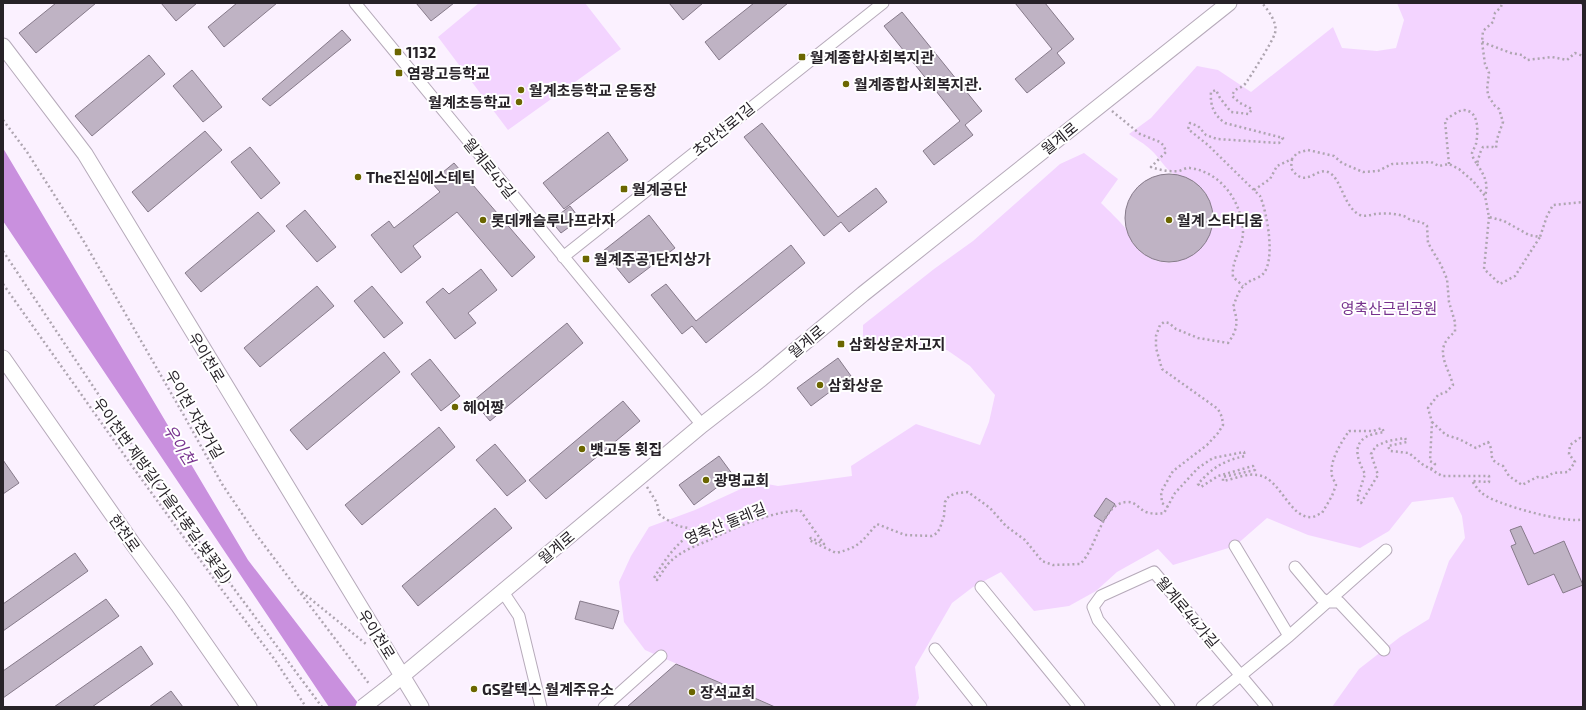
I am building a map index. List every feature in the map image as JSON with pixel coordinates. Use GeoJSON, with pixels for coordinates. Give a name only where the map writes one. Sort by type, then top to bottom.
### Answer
{"type":"FeatureCollection","features":[{"type":"Feature","properties":{"kind":"main road","name":"월계로"},"geometry":{"type":"LineString","coordinates":[[363,707],[702,425],[761,379],[863,294],[1229,3]]}},
{"type":"Feature","properties":{"kind":"main road","name":"우이천로"},"geometry":{"type":"LineString","coordinates":[[3,46],[85,154],[196,340],[403,675],[421,707]]}},
{"type":"Feature","properties":{"kind":"main road","name":"한천로"},"geometry":{"type":"LineString","coordinates":[[3,358],[133,544],[178,605],[246,705]]}},
{"type":"Feature","properties":{"kind":"street","name":"월계로45길"},"geometry":{"type":"LineString","coordinates":[[355,3],[702,425]]}},
{"type":"Feature","properties":{"kind":"street","name":"초안산로1길"},"geometry":{"type":"LineString","coordinates":[[563,257],[883,3]]}},
{"type":"Feature","properties":{"kind":"street"},"geometry":{"type":"LineString","coordinates":[[1235,546],[1289,636]]}},
{"type":"Feature","properties":{"kind":"street"},"geometry":{"type":"LineString","coordinates":[[1202,707],[1289,636],[1386,550]]}},
{"type":"Feature","properties":{"kind":"street"},"geometry":{"type":"LineString","coordinates":[[1295,567],[1321,598],[1328,602],[1339,602],[1384,650]]}},
{"type":"Feature","properties":{"kind":"street","name":"월계로44가길"},"geometry":{"type":"LineString","coordinates":[[1169,707],[1098,620],[1093,607],[1101,596],[1154,572],[1240,676]]}},
{"type":"Feature","properties":{"kind":"street"},"geometry":{"type":"LineString","coordinates":[[981,587],[1080,707]]}},
{"type":"Feature","properties":{"kind":"street"},"geometry":{"type":"LineString","coordinates":[[503,592],[519,616],[542,707]]}},
{"type":"Feature","properties":{"kind":"street"},"geometry":{"type":"LineString","coordinates":[[935,648],[981,707]]}},
{"type":"Feature","properties":{"kind":"street"},"geometry":{"type":"LineString","coordinates":[[604,707],[661,656]]}},
{"type":"Feature","properties":{"kind":"street"},"geometry":{"type":"LineString","coordinates":[[1240,676],[1267,707]]}},
{"type":"Feature","properties":{"kind":"path"},"geometry":{"type":"LineString","coordinates":[[1262,3],[1273,21],[1275,33],[1253,71],[1244,84],[1234,90],[1232,96],[1240,103],[1252,109],[1249,114],[1231,112],[1220,98],[1216,90],[1211,92],[1210,100],[1213,110],[1225,123],[1283,138],[1279,143],[1234,141],[1217,139],[1206,135],[1198,126],[1190,123],[1188,129],[1208,145],[1260,196],[1264,206],[1269,247],[1268,264],[1263,274],[1243,286],[1233,307],[1237,327],[1234,335],[1228,343],[1198,338],[1176,329],[1169,323],[1164,322],[1160,325],[1156,336],[1156,348],[1162,369],[1218,409],[1222,417],[1223,425],[1207,445],[1172,471],[1161,492],[1162,503],[1168,507],[1175,493],[1198,468],[1213,458],[1244,452],[1245,456],[1229,460],[1208,472],[1198,484],[1201,487],[1218,476],[1253,466],[1255,470],[1223,477],[1223,481],[1257,474],[1266,477],[1274,483],[1292,506],[1302,514],[1312,517],[1322,514],[1336,485],[1332,476],[1332,465],[1342,441],[1349,432],[1373,432],[1382,428],[1384,432],[1365,437],[1359,445],[1357,458],[1365,474],[1357,499],[1361,503],[1378,475],[1371,454],[1376,446],[1388,441],[1405,438],[1407,442],[1388,446],[1390,451],[1409,453],[1422,464],[1442,476],[1489,476],[1489,482],[1472,481],[1482,494],[1502,504],[1553,518],[1579,521],[1583,519]]}},
{"type":"Feature","properties":{"kind":"path"},"geometry":{"type":"LineString","coordinates":[[1478,164],[1483,147],[1496,148],[1497,139],[1503,122],[1499,109],[1489,97],[1487,90],[1489,73],[1485,64],[1482,42],[1483,31],[1493,22],[1495,14],[1501,7],[1502,3]]}},
{"type":"Feature","properties":{"kind":"path"},"geometry":{"type":"LineString","coordinates":[[1582,3],[1583,7]]}},
{"type":"Feature","properties":{"kind":"path"},"geometry":{"type":"LineString","coordinates":[[1482,42],[1510,53],[1522,55],[1527,60],[1552,57],[1567,60],[1575,54],[1583,56]]}},
{"type":"Feature","properties":{"kind":"path"},"geometry":{"type":"LineString","coordinates":[[1111,110],[1140,134],[1160,142],[1164,146],[1166,152],[1151,167],[1167,171],[1180,170],[1189,167],[1210,174],[1223,184],[1235,201],[1241,221],[1242,241],[1232,270],[1233,277],[1243,286]]}},
{"type":"Feature","properties":{"kind":"path"},"geometry":{"type":"LineString","coordinates":[[1449,164],[1445,121],[1456,112],[1462,110],[1473,114],[1476,120],[1477,136],[1472,153],[1488,187],[1485,196]]}},
{"type":"Feature","properties":{"kind":"path","name":"우이천 자전거길"},"geometry":{"type":"LineString","coordinates":[[3,120],[27,152],[83,240],[222,484],[255,533],[299,589],[372,688]]}},
{"type":"Feature","properties":{"kind":"path"},"geometry":{"type":"LineString","coordinates":[[1254,190],[1270,179],[1277,166],[1292,158],[1297,153],[1308,150],[1334,156],[1342,163],[1363,172],[1378,171],[1392,164],[1431,162],[1439,166],[1449,164],[1459,169],[1473,181],[1485,196],[1489,217],[1484,269],[1500,284],[1504,284],[1515,276],[1540,237],[1547,216],[1553,205],[1583,202]]}},
{"type":"Feature","properties":{"kind":"path"},"geometry":{"type":"LineString","coordinates":[[1292,158],[1291,168],[1298,176],[1304,178],[1329,172],[1336,178],[1343,195],[1355,212],[1363,216],[1376,214],[1404,216],[1409,219],[1423,222],[1427,226],[1428,243],[1442,265],[1447,279],[1449,302],[1455,327],[1455,332],[1450,336],[1442,351],[1444,363],[1453,385],[1446,392],[1438,395],[1428,408],[1432,422],[1430,461],[1435,464],[1431,469]]}},
{"type":"Feature","properties":{"kind":"path"},"geometry":{"type":"LineString","coordinates":[[1489,217],[1504,221],[1529,235],[1540,237]]}},
{"type":"Feature","properties":{"kind":"path"},"geometry":{"type":"LineString","coordinates":[[3,251],[174,508],[322,707]]}},
{"type":"Feature","properties":{"kind":"path","name":"우이천변 제방길(가을단풍길,벚꽃길)"},"geometry":{"type":"LineString","coordinates":[[3,284],[222,590],[275,660],[306,707]]}},
{"type":"Feature","properties":{"kind":"path"},"geometry":{"type":"LineString","coordinates":[[1432,422],[1446,434],[1460,439],[1476,448],[1488,442],[1492,448],[1491,457],[1495,463],[1503,466],[1509,476],[1522,485],[1538,477],[1545,478],[1552,473],[1568,472],[1575,462],[1569,454],[1570,445],[1580,438],[1583,441]]}},
{"type":"Feature","properties":{"kind":"path","name":"영축산 둘레길"},"geometry":{"type":"LineString","coordinates":[[645,483],[657,504],[659,514],[678,526],[688,528],[691,533],[674,547],[663,561],[654,578],[657,580],[671,560],[682,552],[761,517],[792,511],[800,510],[824,544],[811,538],[809,540],[836,554],[853,548],[860,543],[876,524],[905,535],[932,536],[937,533],[940,528],[944,516],[945,502],[949,496],[968,492],[990,508],[1006,526],[1025,540],[1042,561],[1053,565],[1080,564],[1085,560],[1103,522],[1114,507],[1121,502],[1129,502],[1138,505],[1145,512],[1154,514],[1164,513],[1168,507]]}},
{"type":"Feature","properties":{"kind":"path"},"geometry":{"type":"LineString","coordinates":[[299,589],[366,644],[379,637]]}},
{"type":"Feature","properties":{"kind":"green space","name":"월계초등학교 운동장"},"geometry":{"type":"Polygon","coordinates":[[[479,3],[585,3],[621,49],[508,130],[438,37],[479,3]]]}},
{"type":"Feature","properties":{"kind":"green space","name":"영축산근린공원"},"geometry":{"type":"Polygon","coordinates":[[[1397,3],[1583,3],[1583,707],[1332,707],[1359,669],[1400,637],[1429,619],[1449,561],[1465,538],[1462,516],[1453,497],[1412,502],[1389,531],[1360,548],[1308,535],[1267,518],[1235,546],[1173,565],[1158,549],[1117,572],[1096,591],[1069,606],[1034,611],[1001,572],[973,587],[952,603],[915,667],[919,698],[915,707],[766,707],[767,703],[645,650],[624,622],[619,582],[631,556],[649,527],[695,510],[756,482],[778,486],[852,476],[851,466],[916,424],[980,445],[989,422],[995,395],[970,366],[947,350],[863,347],[863,325],[934,269],[973,241],[1060,164],[1084,153],[1118,179],[1101,203],[1126,229],[1134,245],[1148,257],[1162,262],[1175,262],[1188,258],[1198,250],[1207,239],[1212,227],[1213,214],[1209,200],[1203,190],[1193,181],[1171,172],[1149,148],[1129,134],[1151,118],[1197,66],[1218,70],[1251,92],[1333,27],[1342,48],[1377,51],[1396,48],[1404,20],[1397,3]]]}},
{"type":"Feature","properties":{"kind":"shaded area","name":"우이천"},"geometry":{"type":"Polygon","coordinates":[[[3,148],[248,560],[361,707],[329,707],[3,221],[3,148]]]}},
{"type":"Feature","properties":{"kind":"building"},"geometry":{"type":"Polygon","coordinates":[[[56,3],[96,3],[36,53],[19,33],[56,3]]]}},
{"type":"Feature","properties":{"kind":"building"},"geometry":{"type":"Polygon","coordinates":[[[161,3],[197,3],[176,21],[161,3]]]}},
{"type":"Feature","properties":{"kind":"building"},"geometry":{"type":"Polygon","coordinates":[[[237,3],[277,3],[224,47],[208,27],[237,3]]]}},
{"type":"Feature","properties":{"kind":"building"},"geometry":{"type":"Polygon","coordinates":[[[416,3],[454,3],[431,21],[416,3]]]}},
{"type":"Feature","properties":{"kind":"building"},"geometry":{"type":"Polygon","coordinates":[[[669,3],[703,3],[683,20],[669,3]]]}},
{"type":"Feature","properties":{"kind":"building"},"geometry":{"type":"Polygon","coordinates":[[[754,3],[788,3],[719,60],[705,42],[754,3]]]}},
{"type":"Feature","properties":{"kind":"building"},"geometry":{"type":"Polygon","coordinates":[[[1015,3],[1045,3],[1074,39],[1057,53],[1065,63],[1027,93],[1015,79],[1052,49],[1015,3]]]}},
{"type":"Feature","properties":{"kind":"building"},"geometry":{"type":"Polygon","coordinates":[[[902,12],[982,111],[965,125],[973,135],[934,165],[923,151],[960,121],[884,26],[902,12]]]}},
{"type":"Feature","properties":{"kind":"building"},"geometry":{"type":"Polygon","coordinates":[[[342,30],[351,40],[270,106],[262,99],[342,30]]]}},
{"type":"Feature","properties":{"kind":"building"},"geometry":{"type":"Polygon","coordinates":[[[149,55],[165,74],[92,136],[75,116],[149,55]]]}},
{"type":"Feature","properties":{"kind":"building"},"geometry":{"type":"Polygon","coordinates":[[[192,70],[222,107],[203,122],[173,86],[192,70]]]}},
{"type":"Feature","properties":{"kind":"building"},"geometry":{"type":"Polygon","coordinates":[[[762,123],[838,217],[876,188],[887,202],[849,232],[841,222],[824,236],[744,137],[762,123]]]}},
{"type":"Feature","properties":{"kind":"building"},"geometry":{"type":"Polygon","coordinates":[[[205,131],[222,150],[148,212],[132,192],[205,131]]]}},
{"type":"Feature","properties":{"kind":"building"},"geometry":{"type":"Polygon","coordinates":[[[608,132],[628,160],[564,209],[543,183],[608,132]]]}},
{"type":"Feature","properties":{"kind":"building"},"geometry":{"type":"Polygon","coordinates":[[[250,147],[280,183],[261,199],[231,162],[250,147]]]}},
{"type":"Feature","properties":{"kind":"building"},"geometry":{"type":"Polygon","coordinates":[[[454,163],[535,257],[512,277],[457,212],[413,246],[421,257],[401,273],[371,235],[389,221],[394,228],[440,192],[431,182],[454,163]]]}},
{"type":"Feature","properties":{"kind":"building","name":"월계 스타디움"},"geometry":{"type":"Polygon","coordinates":[[[1169,174],[1186,177],[1200,187],[1210,201],[1213,218],[1210,235],[1200,249],[1186,259],[1169,262],[1152,259],[1138,249],[1128,235],[1125,218],[1128,201],[1138,187],[1152,177],[1169,174]]]}},
{"type":"Feature","properties":{"kind":"building"},"geometry":{"type":"Polygon","coordinates":[[[570,206],[580,219],[561,233],[551,221],[570,206]]]}},
{"type":"Feature","properties":{"kind":"building"},"geometry":{"type":"Polygon","coordinates":[[[305,210],[336,247],[317,262],[286,226],[305,210]]]}},
{"type":"Feature","properties":{"kind":"building"},"geometry":{"type":"Polygon","coordinates":[[[258,212],[275,231],[201,292],[185,273],[258,212]]]}},
{"type":"Feature","properties":{"kind":"building"},"geometry":{"type":"Polygon","coordinates":[[[649,215],[675,248],[629,283],[603,251],[649,215]]]}},
{"type":"Feature","properties":{"kind":"building"},"geometry":{"type":"Polygon","coordinates":[[[791,245],[805,263],[706,343],[692,326],[682,334],[651,295],[666,284],[696,321],[791,245]]]}},
{"type":"Feature","properties":{"kind":"building"},"geometry":{"type":"Polygon","coordinates":[[[481,269],[497,290],[468,313],[476,323],[455,339],[426,302],[443,288],[449,294],[481,269]]]}},
{"type":"Feature","properties":{"kind":"building"},"geometry":{"type":"Polygon","coordinates":[[[317,286],[334,306],[260,367],[244,348],[317,286]]]}},
{"type":"Feature","properties":{"kind":"building"},"geometry":{"type":"Polygon","coordinates":[[[372,286],[403,323],[384,338],[354,301],[372,286]]]}},
{"type":"Feature","properties":{"kind":"building"},"geometry":{"type":"Polygon","coordinates":[[[567,323],[583,343],[490,421],[473,401],[567,323]]]}},
{"type":"Feature","properties":{"kind":"building"},"geometry":{"type":"Polygon","coordinates":[[[384,352],[400,372],[307,450],[290,430],[384,352]]]}},
{"type":"Feature","properties":{"kind":"building"},"geometry":{"type":"Polygon","coordinates":[[[838,358],[851,376],[811,406],[797,388],[838,358]]]}},
{"type":"Feature","properties":{"kind":"building"},"geometry":{"type":"Polygon","coordinates":[[[430,359],[460,396],[441,411],[411,374],[430,359]]]}},
{"type":"Feature","properties":{"kind":"building"},"geometry":{"type":"Polygon","coordinates":[[[623,401],[640,421],[546,499],[529,480],[623,401]]]}},
{"type":"Feature","properties":{"kind":"building"},"geometry":{"type":"Polygon","coordinates":[[[439,427],[455,447],[362,525],[345,505],[439,427]]]}},
{"type":"Feature","properties":{"kind":"building"},"geometry":{"type":"Polygon","coordinates":[[[495,444],[526,481],[507,496],[476,460],[495,444]]]}},
{"type":"Feature","properties":{"kind":"building","name":"광명교회"},"geometry":{"type":"Polygon","coordinates":[[[719,456],[733,475],[694,505],[679,485],[719,456]]]}},
{"type":"Feature","properties":{"kind":"building"},"geometry":{"type":"Polygon","coordinates":[[[3,460],[19,483],[3,494],[3,460]]]}},
{"type":"Feature","properties":{"kind":"building"},"geometry":{"type":"Polygon","coordinates":[[[1106,498],[1115,504],[1103,522],[1094,516],[1106,498]]]}},
{"type":"Feature","properties":{"kind":"building"},"geometry":{"type":"Polygon","coordinates":[[[495,508],[512,528],[418,606],[402,586],[495,508]]]}},
{"type":"Feature","properties":{"kind":"building"},"geometry":{"type":"Polygon","coordinates":[[[1521,526],[1534,554],[1564,541],[1583,585],[1563,593],[1554,574],[1528,585],[1511,546],[1516,544],[1510,530],[1521,526]]]}},
{"type":"Feature","properties":{"kind":"building"},"geometry":{"type":"Polygon","coordinates":[[[75,553],[88,571],[3,631],[3,604],[75,553]]]}},
{"type":"Feature","properties":{"kind":"building"},"geometry":{"type":"Polygon","coordinates":[[[106,599],[119,616],[3,698],[3,671],[106,599]]]}},
{"type":"Feature","properties":{"kind":"building"},"geometry":{"type":"Polygon","coordinates":[[[580,601],[619,611],[613,629],[575,619],[580,601]]]}},
{"type":"Feature","properties":{"kind":"building"},"geometry":{"type":"Polygon","coordinates":[[[141,646],[153,664],[92,707],[54,707],[141,646]]]}},
{"type":"Feature","properties":{"kind":"building","name":"장석교회"},"geometry":{"type":"Polygon","coordinates":[[[676,664],[716,681],[775,707],[627,707],[676,664]]]}},
{"type":"Feature","properties":{"kind":"building"},"geometry":{"type":"Polygon","coordinates":[[[171,691],[183,707],[149,707],[171,691]]]}},
{"type":"Feature","properties":{"kind":"place","name":"1132"},"geometry":{"type":"Point","coordinates":[398,52]}},
{"type":"Feature","properties":{"kind":"place","name":"월계종합사회복지관"},"geometry":{"type":"Point","coordinates":[802,57]}},
{"type":"Feature","properties":{"kind":"place","name":"염광고등학교"},"geometry":{"type":"Point","coordinates":[399,73]}},
{"type":"Feature","properties":{"kind":"place","name":"월계종합사회복지관."},"geometry":{"type":"Point","coordinates":[846,84]}},
{"type":"Feature","properties":{"kind":"place","name":"월계초등학교 운동장"},"geometry":{"type":"Point","coordinates":[521,90]}},
{"type":"Feature","properties":{"kind":"place","name":"월계초등학교"},"geometry":{"type":"Point","coordinates":[519,102]}},
{"type":"Feature","properties":{"kind":"place","name":"The진심에스테틱"},"geometry":{"type":"Point","coordinates":[358,177]}},
{"type":"Feature","properties":{"kind":"place","name":"월계공단"},"geometry":{"type":"Point","coordinates":[624,189]}},
{"type":"Feature","properties":{"kind":"place","name":"롯데캐슬루나프라자"},"geometry":{"type":"Point","coordinates":[483,220]}},
{"type":"Feature","properties":{"kind":"place","name":"월계 스타디움"},"geometry":{"type":"Point","coordinates":[1169,220]}},
{"type":"Feature","properties":{"kind":"place","name":"월계주공1단지상가"},"geometry":{"type":"Point","coordinates":[586,259]}},
{"type":"Feature","properties":{"kind":"place","name":"삼화상운차고지"},"geometry":{"type":"Point","coordinates":[841,344]}},
{"type":"Feature","properties":{"kind":"place","name":"삼화상운"},"geometry":{"type":"Point","coordinates":[820,385]}},
{"type":"Feature","properties":{"kind":"place","name":"헤어짱"},"geometry":{"type":"Point","coordinates":[455,407]}},
{"type":"Feature","properties":{"kind":"place","name":"뱃고동 횟집"},"geometry":{"type":"Point","coordinates":[582,449]}},
{"type":"Feature","properties":{"kind":"place","name":"광명교회"},"geometry":{"type":"Point","coordinates":[706,480]}},
{"type":"Feature","properties":{"kind":"place","name":"GS칼텍스 월계주유소"},"geometry":{"type":"Point","coordinates":[474,689]}},
{"type":"Feature","properties":{"kind":"place","name":"장석교회"},"geometry":{"type":"Point","coordinates":[692,692]}}]}
